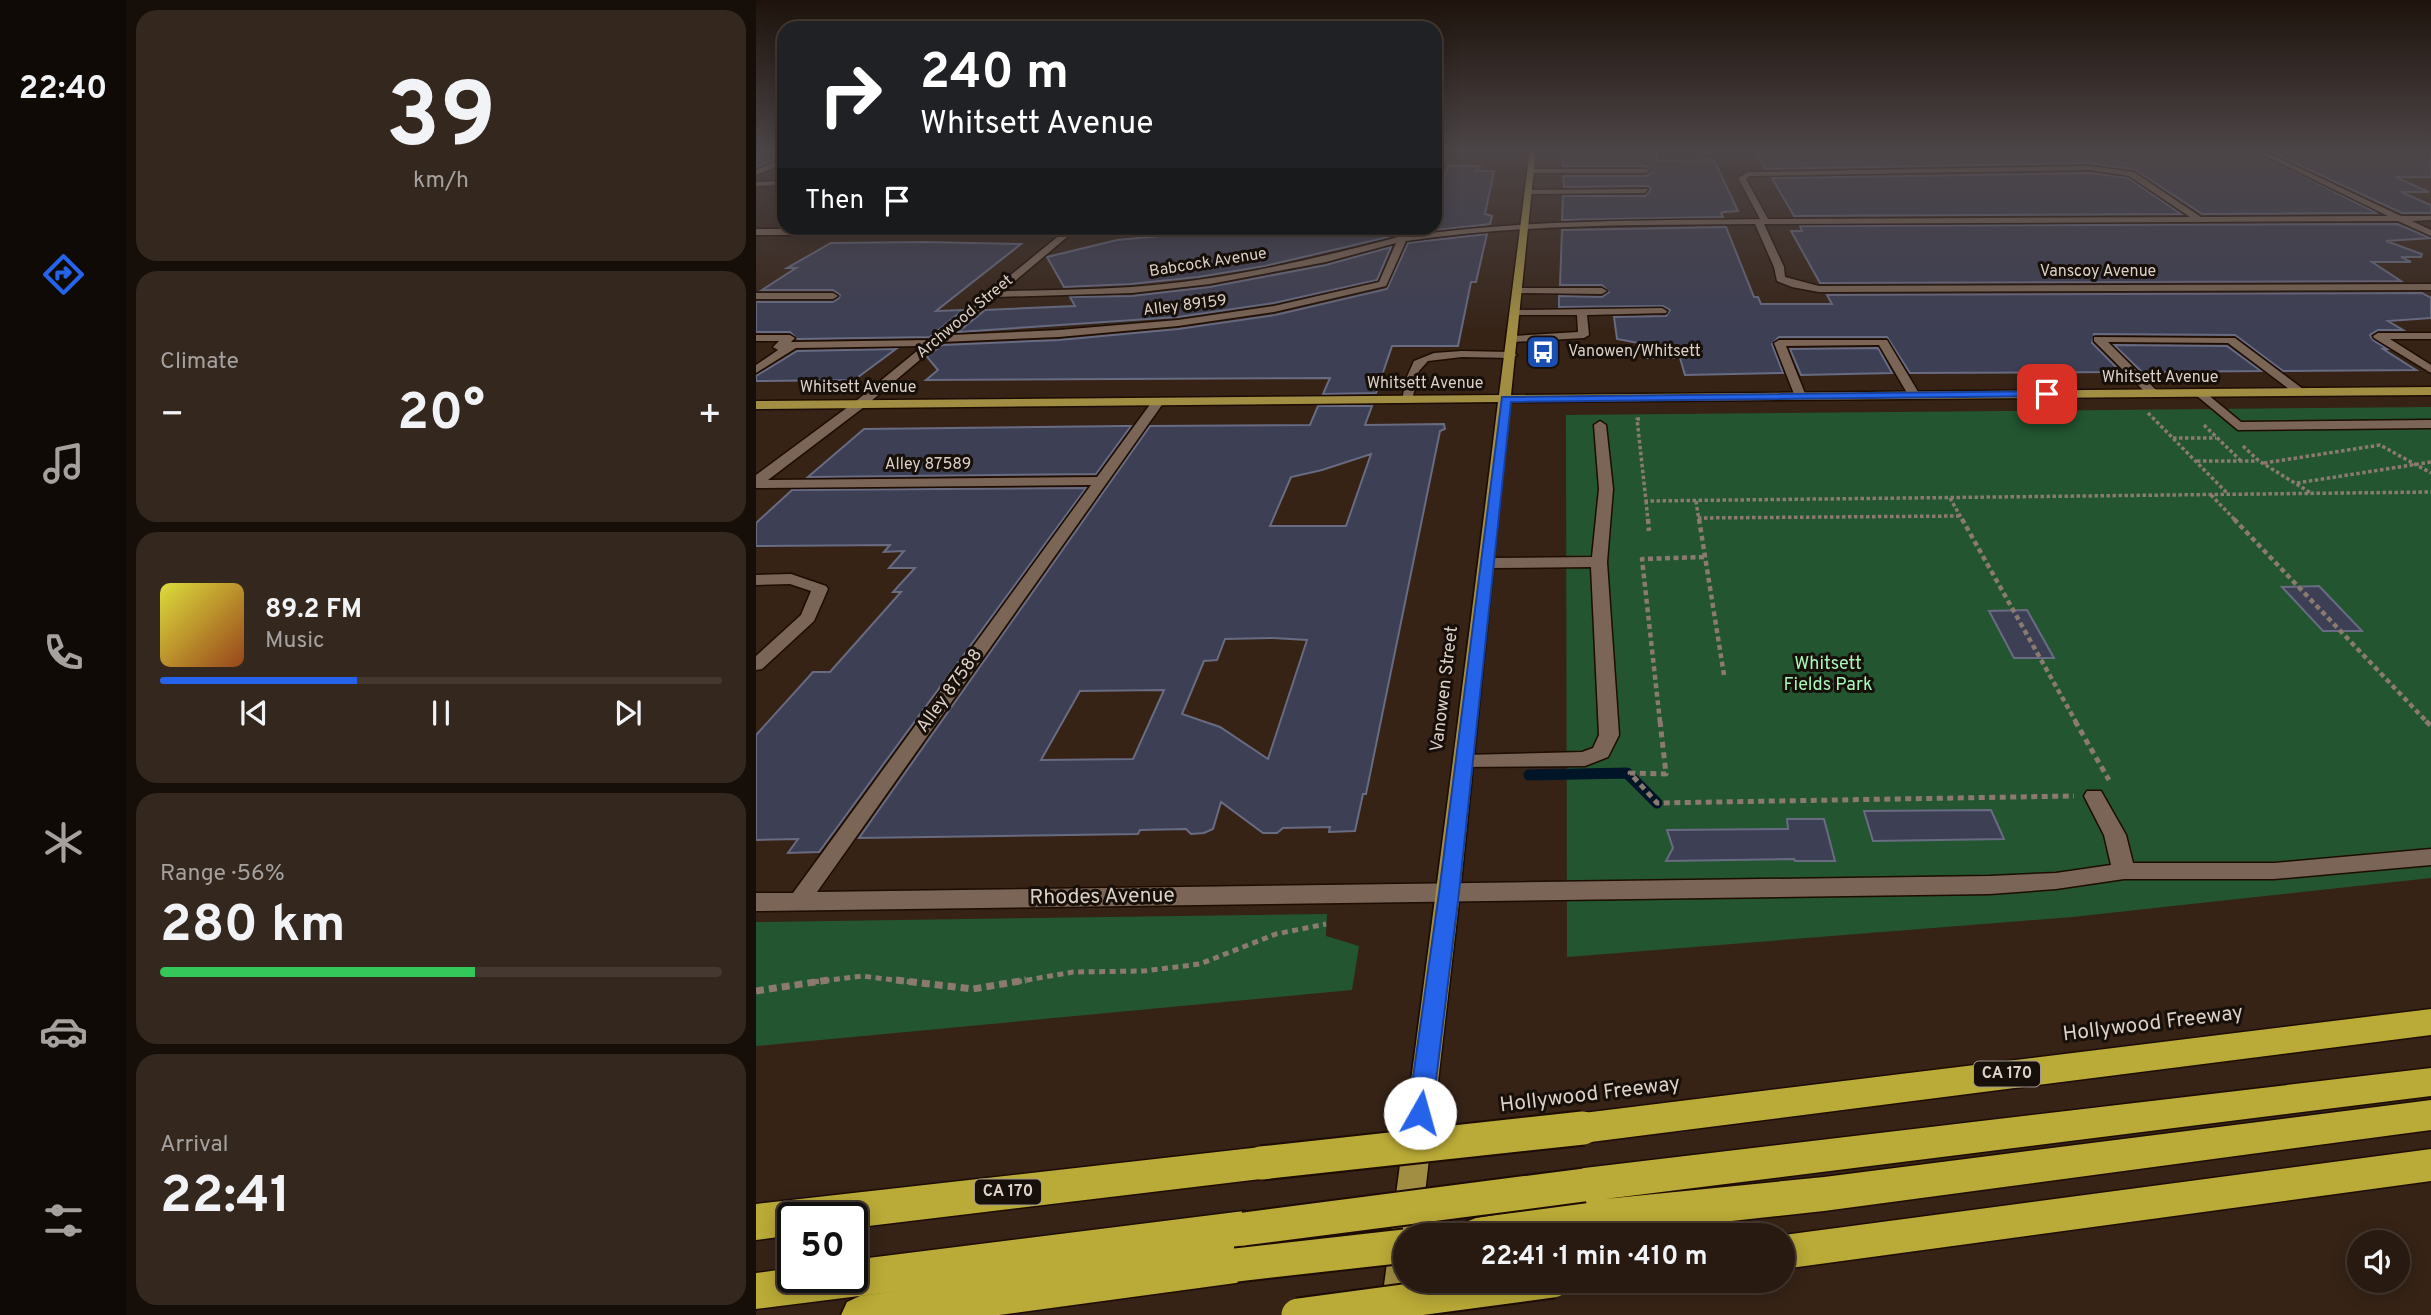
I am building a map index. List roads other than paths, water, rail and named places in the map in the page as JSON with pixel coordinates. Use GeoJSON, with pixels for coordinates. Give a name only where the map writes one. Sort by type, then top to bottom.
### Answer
{"type":"FeatureCollection","features":[{"type":"Feature","properties":{"kind":"highway","name":"Hollywood Freeway"},"geometry":{"type":"LineString","coordinates":[[756,1222],[1583,1128],[2431,1022]]}},
{"type":"Feature","properties":{"kind":"highway"},"geometry":{"type":"LineString","coordinates":[[756,1290],[1584,1185],[2431,1082]]}},
{"type":"Feature","properties":{"kind":"highway"},"geometry":{"type":"LineString","coordinates":[[1563,1223],[1824,1194],[2431,1115]]}},
{"type":"Feature","properties":{"kind":"highway"},"geometry":{"type":"LineString","coordinates":[[1795,1249],[2431,1165]]}},
{"type":"Feature","properties":{"kind":"highway"},"geometry":{"type":"LineString","coordinates":[[860,1315],[1236,1265],[1393,1247]]}},
{"type":"Feature","properties":{"kind":"highway"},"geometry":{"type":"LineString","coordinates":[[1298,1315],[1463,1293]]}},
{"type":"Feature","properties":{"kind":"main road","name":"Vanowen Street"},"geometry":{"type":"LineString","coordinates":[[1407,1223],[1449,893],[1526,210]]}},
{"type":"Feature","properties":{"kind":"main road","name":"Whitsett Avenue"},"geometry":{"type":"LineString","coordinates":[[756,405],[2431,391]]}},
{"type":"Feature","properties":{"kind":"main road","name":"Vanowen Street"},"geometry":{"type":"LineString","coordinates":[[1396,1315],[1399,1293]]}},
{"type":"Feature","properties":{"kind":"street"},"geometry":{"type":"LineString","coordinates":[[1757,210],[1762,221]]}},
{"type":"Feature","properties":{"kind":"street"},"geometry":{"type":"LineString","coordinates":[[2186,210],[2199,219]]}},
{"type":"Feature","properties":{"kind":"street"},"geometry":{"type":"LineString","coordinates":[[2384,210],[2431,233]]}},
{"type":"Feature","properties":{"kind":"street","name":"Babcock Avenue"},"geometry":{"type":"LineString","coordinates":[[1442,233],[1525,227],[1762,221],[2431,218]]}},
{"type":"Feature","properties":{"kind":"street","name":"Vanscoy Avenue"},"geometry":{"type":"LineString","coordinates":[[1762,221],[1779,267],[1780,279],[1795,285],[1833,289],[2431,287]]}},
{"type":"Feature","properties":{"kind":"street"},"geometry":{"type":"LineString","coordinates":[[756,232],[777,232]]}},
{"type":"Feature","properties":{"kind":"street","name":"Archwood Street"},"geometry":{"type":"LineString","coordinates":[[756,483],[860,404],[1064,235]]}},
{"type":"Feature","properties":{"kind":"street"},"geometry":{"type":"LineString","coordinates":[[1402,239],[1403,235]]}},
{"type":"Feature","properties":{"kind":"street","name":"Babcock Avenue"},"geometry":{"type":"LineString","coordinates":[[993,294],[1132,290],[1210,281],[1430,235]]}},
{"type":"Feature","properties":{"kind":"street","name":"Alley 89159"},"geometry":{"type":"LineString","coordinates":[[937,341],[1071,334],[1172,324],[1287,306],[1383,284],[1402,239]]}},
{"type":"Feature","properties":{"kind":"street"},"geometry":{"type":"LineString","coordinates":[[1518,291],[1602,291]]}},
{"type":"Feature","properties":{"kind":"street"},"geometry":{"type":"LineString","coordinates":[[756,296],[834,296]]}},
{"type":"Feature","properties":{"kind":"street"},"geometry":{"type":"LineString","coordinates":[[1516,313],[1662,311]]}},
{"type":"Feature","properties":{"kind":"street"},"geometry":{"type":"LineString","coordinates":[[1513,338],[1584,335],[1582,312]]}},
{"type":"Feature","properties":{"kind":"street"},"geometry":{"type":"LineString","coordinates":[[2431,336],[2378,336],[2431,370]]}},
{"type":"Feature","properties":{"kind":"street"},"geometry":{"type":"LineString","coordinates":[[756,338],[790,338],[756,362]]}},
{"type":"Feature","properties":{"kind":"street"},"geometry":{"type":"LineString","coordinates":[[2153,393],[2098,339],[2231,340],[2301,392]]}},
{"type":"Feature","properties":{"kind":"street"},"geometry":{"type":"LineString","coordinates":[[756,370],[793,345],[937,341]]}},
{"type":"Feature","properties":{"kind":"street"},"geometry":{"type":"LineString","coordinates":[[1800,396],[1779,343],[1883,342],[1914,395]]}},
{"type":"Feature","properties":{"kind":"street"},"geometry":{"type":"LineString","coordinates":[[1406,400],[1417,365],[1422,360],[1435,356],[1511,355]]}},
{"type":"Feature","properties":{"kind":"street"},"geometry":{"type":"LineString","coordinates":[[2201,393],[2238,426],[2431,424]]}},
{"type":"Feature","properties":{"kind":"street","name":"Alley 87588"},"geometry":{"type":"LineString","coordinates":[[799,901],[1158,402]]}},
{"type":"Feature","properties":{"kind":"street"},"geometry":{"type":"LineString","coordinates":[[1463,762],[1585,759],[1601,751],[1609,735],[1599,562],[1606,489],[1600,425]]}},
{"type":"Feature","properties":{"kind":"street","name":"Alley 87589"},"geometry":{"type":"LineString","coordinates":[[756,483],[1101,481]]}},
{"type":"Feature","properties":{"kind":"street"},"geometry":{"type":"LineString","coordinates":[[1487,563],[1599,562]]}},
{"type":"Feature","properties":{"kind":"street"},"geometry":{"type":"LineString","coordinates":[[756,580],[791,579],[820,589],[808,617],[756,665]]}},
{"type":"Feature","properties":{"kind":"street"},"geometry":{"type":"LineString","coordinates":[[2103,790],[2123,871]]}},
{"type":"Feature","properties":{"kind":"street","name":"Rhodes Avenue"},"geometry":{"type":"LineString","coordinates":[[756,902],[1990,884],[2056,881],[2123,871],[2274,871],[2431,858]]}},
{"type":"Feature","properties":{"kind":"waterway"},"geometry":{"type":"LineString","coordinates":[[1529,775],[1627,773],[1657,803]]}},
{"type":"Feature","properties":{"kind":"place","name":"Vanowen/Whitsett"},"geometry":{"type":"Point","coordinates":[1543,352]}},
{"type":"Feature","properties":{"kind":"park label","name":"Whitsett Fields Park"},"geometry":{"type":"Point","coordinates":[1828,674]}}]}
